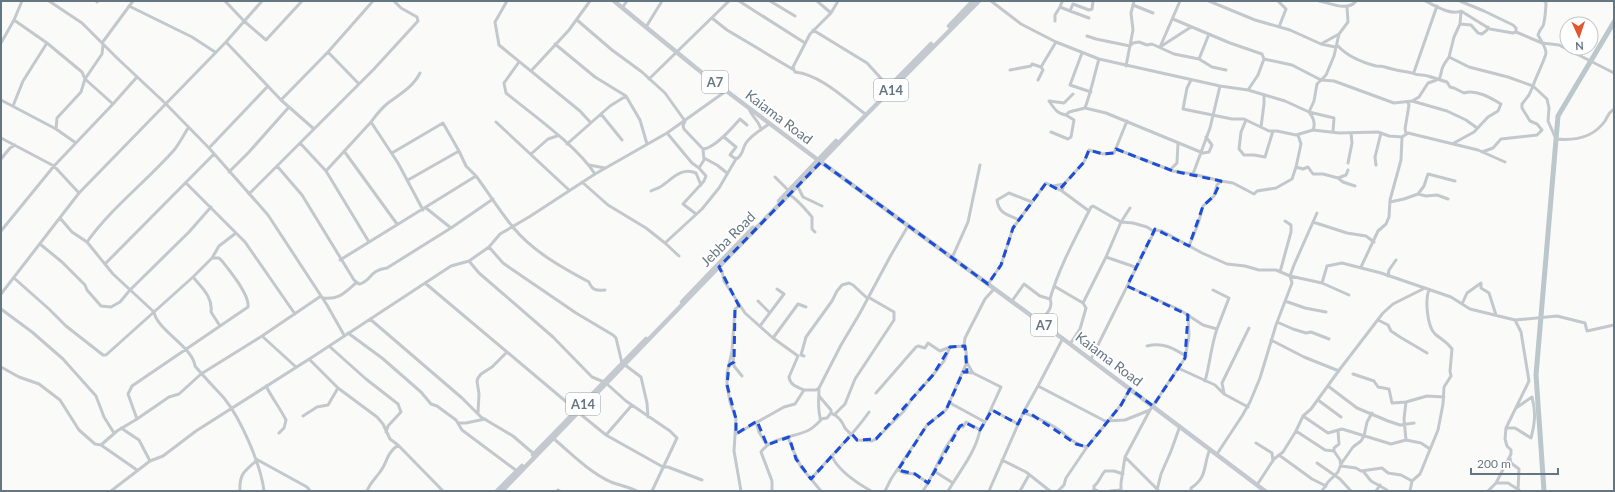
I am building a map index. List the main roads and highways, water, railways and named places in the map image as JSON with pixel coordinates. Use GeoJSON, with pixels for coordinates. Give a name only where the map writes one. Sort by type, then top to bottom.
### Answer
{"type":"FeatureCollection","features":[{"type":"Feature","properties":{"kind":"highway","name":"Kaiama Road"},"geometry":{"type":"LineString","coordinates":[[614,1],[769,124],[1063,338],[1130,388],[1152,408],[1180,426],[1265,491]]}},
{"type":"Feature","properties":{"kind":"highway","name":"Jebba Road"},"geometry":{"type":"LineString","coordinates":[[624,364],[789,193],[798,187],[864,113],[973,1]]}},
{"type":"Feature","properties":{"kind":"highway","name":"Jebba Road"},"geometry":{"type":"LineString","coordinates":[[498,491],[606,383],[820,161],[979,1]]}},
{"type":"Feature","properties":{"kind":"highway","name":"Jebba Road"},"geometry":{"type":"LineString","coordinates":[[502,491],[554,439],[578,411]]}},
{"type":"Feature","properties":{"kind":"waterway"},"geometry":{"type":"LineString","coordinates":[[1544,491],[1536,375],[1558,116],[1614,22]]}}]}
